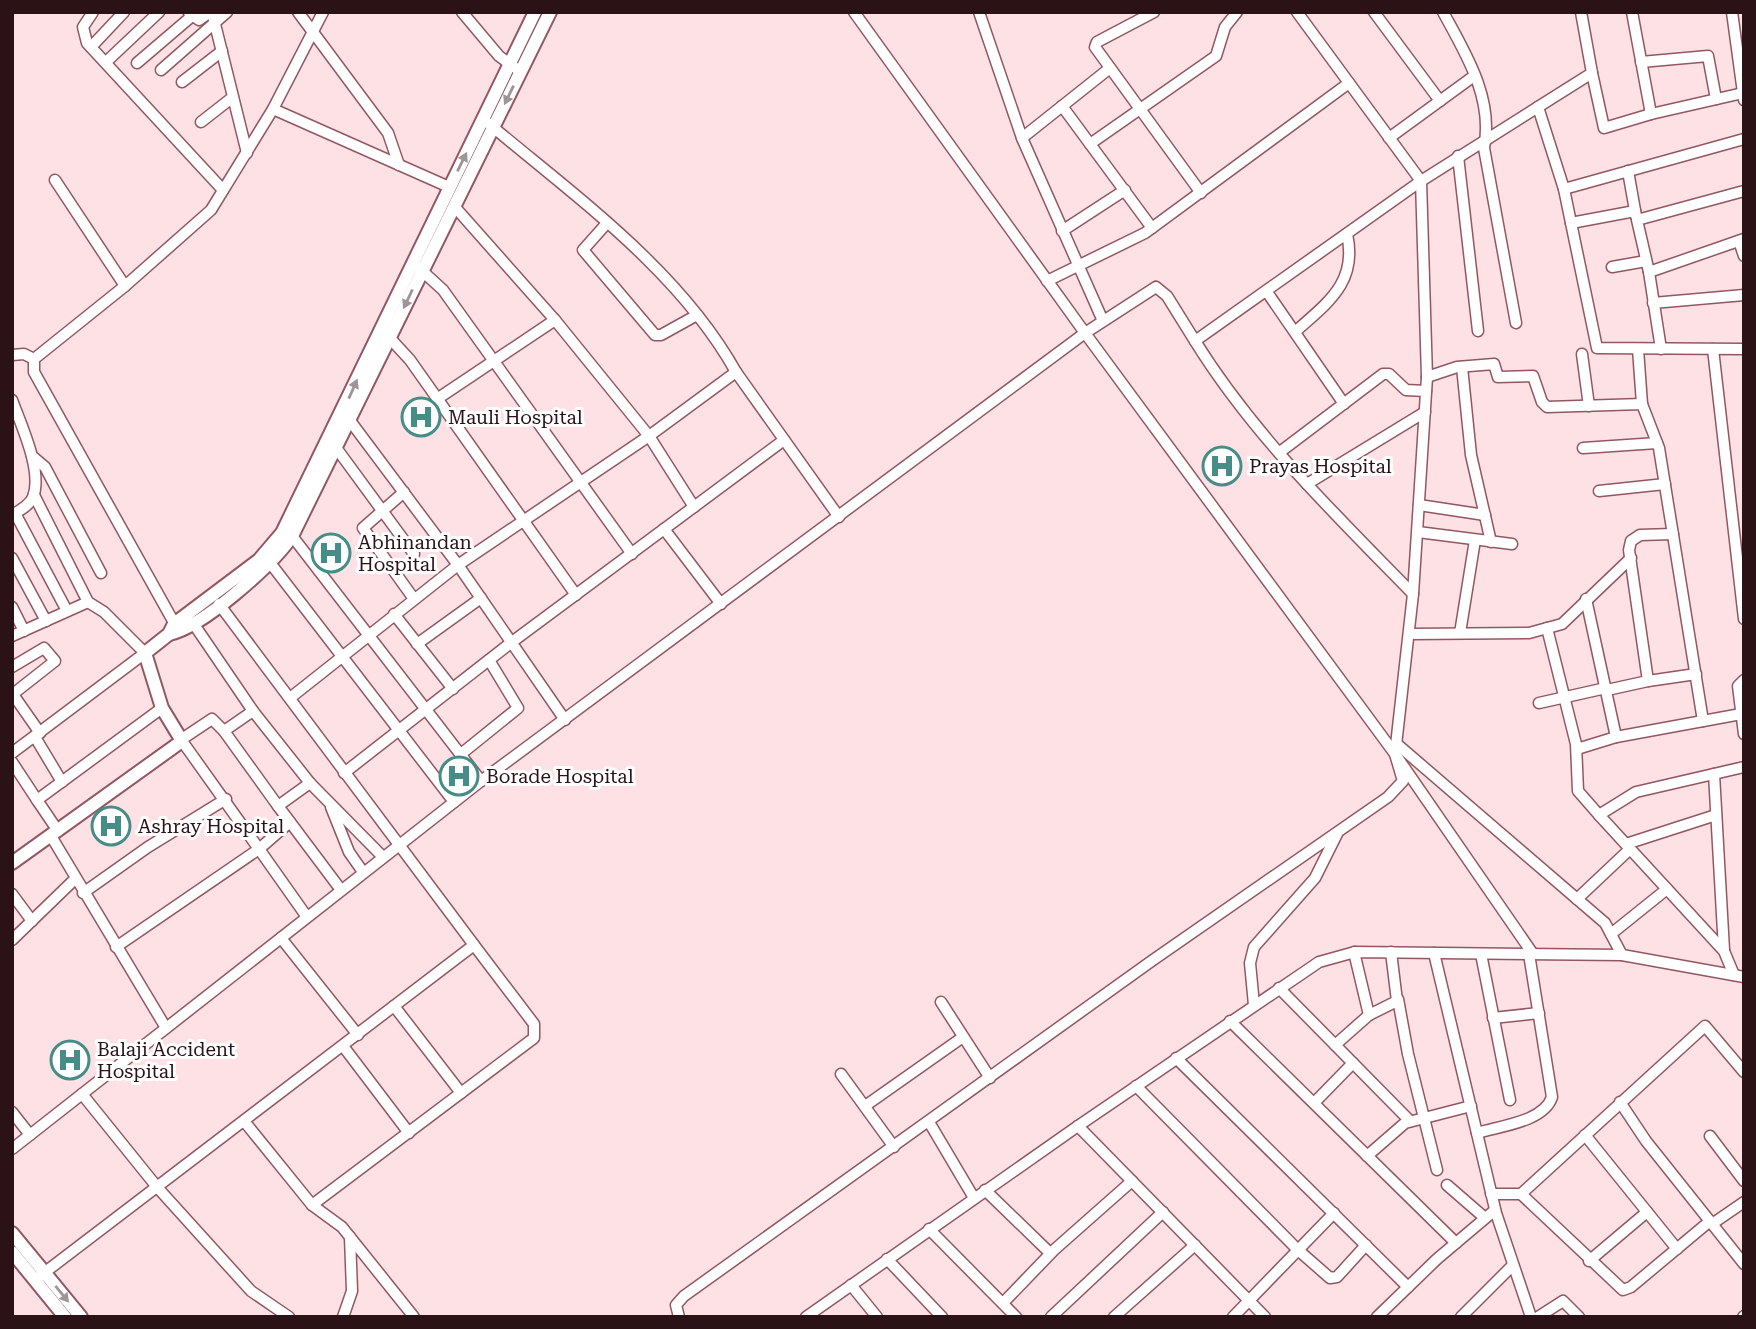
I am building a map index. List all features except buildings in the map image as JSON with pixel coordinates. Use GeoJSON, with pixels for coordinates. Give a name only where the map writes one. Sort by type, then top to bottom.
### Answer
{"type":"FeatureCollection","features":[{"type":"Feature","properties":{"kind":"main road"},"geometry":{"type":"LineString","coordinates":[[12,863],[182,740],[162,708],[145,653],[259,560],[288,532],[337,449],[380,329],[454,206],[509,65],[536,12]]}},
{"type":"Feature","properties":{"kind":"main road"},"geometry":{"type":"LineString","coordinates":[[174,630],[193,623],[271,564],[390,338],[449,187],[521,72],[550,12]]}},
{"type":"Feature","properties":{"kind":"main road"},"geometry":{"type":"LineString","coordinates":[[12,1233],[81,1317]]}},
{"type":"Feature","properties":{"kind":"main road"},"geometry":{"type":"LineString","coordinates":[[12,1252],[65,1317]]}},
{"type":"Feature","properties":{"kind":"street"},"geometry":{"type":"LineString","coordinates":[[93,12],[83,27],[82,34],[91,47],[223,190]]}},
{"type":"Feature","properties":{"kind":"street"},"geometry":{"type":"LineString","coordinates":[[91,47],[124,12]]}},
{"type":"Feature","properties":{"kind":"street"},"geometry":{"type":"LineString","coordinates":[[106,62],[159,12]]}},
{"type":"Feature","properties":{"kind":"street"},"geometry":{"type":"LineString","coordinates":[[137,63],[190,14],[199,20],[211,12],[247,153]]}},
{"type":"Feature","properties":{"kind":"street"},"geometry":{"type":"LineString","coordinates":[[161,70],[227,12]]}},
{"type":"Feature","properties":{"kind":"street"},"geometry":{"type":"LineString","coordinates":[[298,12],[313,28],[388,133],[399,165]]}},
{"type":"Feature","properties":{"kind":"street"},"geometry":{"type":"LineString","coordinates":[[34,359],[125,286],[211,210],[273,109],[323,12]]}},
{"type":"Feature","properties":{"kind":"street"},"geometry":{"type":"LineString","coordinates":[[462,12],[509,65],[521,72]]}},
{"type":"Feature","properties":{"kind":"street"},"geometry":{"type":"LineString","coordinates":[[854,12],[1085,334],[1397,749],[1531,954],[1552,1097],[1550,1104],[1539,1114],[1477,1133]]}},
{"type":"Feature","properties":{"kind":"street"},"geometry":{"type":"LineString","coordinates":[[979,12],[1022,138],[1103,321]]}},
{"type":"Feature","properties":{"kind":"street"},"geometry":{"type":"LineString","coordinates":[[1154,12],[1095,45],[1139,110],[1201,192]]}},
{"type":"Feature","properties":{"kind":"street"},"geometry":{"type":"LineString","coordinates":[[1090,144],[1216,56],[1225,27],[1237,12]]}},
{"type":"Feature","properties":{"kind":"street"},"geometry":{"type":"LineString","coordinates":[[679,1317],[676,1305],[684,1296],[1388,797],[1403,781],[1397,749],[1410,634],[1427,377],[1421,181],[1297,12]]}},
{"type":"Feature","properties":{"kind":"street"},"geometry":{"type":"LineString","coordinates":[[1374,12],[1440,101]]}},
{"type":"Feature","properties":{"kind":"street"},"geometry":{"type":"LineString","coordinates":[[1443,12],[1485,101],[1484,148],[1516,323]]}},
{"type":"Feature","properties":{"kind":"street"},"geometry":{"type":"LineString","coordinates":[[1581,12],[1604,128],[1716,99],[1743,97],[1733,13]]}},
{"type":"Feature","properties":{"kind":"street"},"geometry":{"type":"LineString","coordinates":[[1633,12],[1651,114]]}},
{"type":"Feature","properties":{"kind":"street"},"geometry":{"type":"LineString","coordinates":[[182,82],[222,51]]}},
{"type":"Feature","properties":{"kind":"street"},"geometry":{"type":"LineString","coordinates":[[1641,62],[1708,56],[1716,99]]}},
{"type":"Feature","properties":{"kind":"street"},"geometry":{"type":"LineString","coordinates":[[1022,138],[1110,68]]}},
{"type":"Feature","properties":{"kind":"street"},"geometry":{"type":"LineString","coordinates":[[1195,341],[1486,137],[1592,73]]}},
{"type":"Feature","properties":{"kind":"street"},"geometry":{"type":"LineString","coordinates":[[1389,138],[1474,76]]}},
{"type":"Feature","properties":{"kind":"street"},"geometry":{"type":"LineString","coordinates":[[1047,281],[1152,228],[1349,83]]}},
{"type":"Feature","properties":{"kind":"street"},"geometry":{"type":"LineString","coordinates":[[201,122],[233,97]]}},
{"type":"Feature","properties":{"kind":"street"},"geometry":{"type":"LineString","coordinates":[[1062,106],[1152,228]]}},
{"type":"Feature","properties":{"kind":"street"},"geometry":{"type":"LineString","coordinates":[[1538,107],[1564,188],[1597,348],[1744,349]]}},
{"type":"Feature","properties":{"kind":"street"},"geometry":{"type":"LineString","coordinates":[[273,109],[449,187]]}},
{"type":"Feature","properties":{"kind":"street"},"geometry":{"type":"LineString","coordinates":[[488,123],[607,223],[675,289],[839,517]]}},
{"type":"Feature","properties":{"kind":"street"},"geometry":{"type":"LineString","coordinates":[[1564,188],[1744,139]]}},
{"type":"Feature","properties":{"kind":"street"},"geometry":{"type":"LineString","coordinates":[[1458,156],[1478,331]]}},
{"type":"Feature","properties":{"kind":"street"},"geometry":{"type":"LineString","coordinates":[[1629,171],[1661,349]]}},
{"type":"Feature","properties":{"kind":"street"},"geometry":{"type":"LineString","coordinates":[[55,180],[125,286]]}},
{"type":"Feature","properties":{"kind":"street"},"geometry":{"type":"LineString","coordinates":[[1062,231],[1125,190]]}},
{"type":"Feature","properties":{"kind":"street"},"geometry":{"type":"LineString","coordinates":[[1571,223],[1636,216],[1744,191]]}},
{"type":"Feature","properties":{"kind":"street"},"geometry":{"type":"LineString","coordinates":[[454,206],[555,320],[649,436],[694,507]]}},
{"type":"Feature","properties":{"kind":"street"},"geometry":{"type":"LineString","coordinates":[[607,223],[583,250],[655,335],[661,335],[696,315]]}},
{"type":"Feature","properties":{"kind":"street"},"geometry":{"type":"LineString","coordinates":[[1295,332],[1341,286],[1351,253],[1347,234]]}},
{"type":"Feature","properties":{"kind":"street"},"geometry":{"type":"LineString","coordinates":[[1612,267],[1647,267],[1741,240],[1744,256]]}},
{"type":"Feature","properties":{"kind":"street"},"geometry":{"type":"LineString","coordinates":[[416,266],[443,290],[632,554]]}},
{"type":"Feature","properties":{"kind":"street"},"geometry":{"type":"LineString","coordinates":[[12,1149],[481,781],[1085,334],[1156,287],[1167,296],[1225,389],[1307,484],[1413,594]]}},
{"type":"Feature","properties":{"kind":"street"},"geometry":{"type":"LineString","coordinates":[[1267,292],[1344,404]]}},
{"type":"Feature","properties":{"kind":"street"},"geometry":{"type":"LineString","coordinates":[[1653,303],[1744,295]]}},
{"type":"Feature","properties":{"kind":"street"},"geometry":{"type":"LineString","coordinates":[[437,399],[555,320]]}},
{"type":"Feature","properties":{"kind":"street"},"geometry":{"type":"LineString","coordinates":[[380,329],[437,399],[576,595]]}},
{"type":"Feature","properties":{"kind":"street"},"geometry":{"type":"LineString","coordinates":[[1638,349],[1642,404],[1657,443],[1665,484],[1703,721]]}},
{"type":"Feature","properties":{"kind":"street"},"geometry":{"type":"LineString","coordinates":[[1713,349],[1744,619]]}},
{"type":"Feature","properties":{"kind":"street"},"geometry":{"type":"LineString","coordinates":[[12,355],[24,354],[34,359]]}},
{"type":"Feature","properties":{"kind":"street"},"geometry":{"type":"LineString","coordinates":[[1582,354],[1589,406]]}},
{"type":"Feature","properties":{"kind":"street"},"geometry":{"type":"LineString","coordinates":[[34,359],[34,372],[174,630]]}},
{"type":"Feature","properties":{"kind":"street"},"geometry":{"type":"LineString","coordinates":[[1427,377],[1462,367],[1494,364],[1497,377],[1533,376],[1547,407],[1642,404]]}},
{"type":"Feature","properties":{"kind":"street"},"geometry":{"type":"LineString","coordinates":[[1462,367],[1471,455],[1491,542]]}},
{"type":"Feature","properties":{"kind":"street"},"geometry":{"type":"LineString","coordinates":[[290,698],[458,565],[649,436],[736,372]]}},
{"type":"Feature","properties":{"kind":"street"},"geometry":{"type":"LineString","coordinates":[[1280,452],[1386,373],[1406,390],[1426,391]]}},
{"type":"Feature","properties":{"kind":"street"},"geometry":{"type":"LineString","coordinates":[[12,400],[32,456],[34,495],[88,602],[104,612],[145,653],[12,753]]}},
{"type":"Feature","properties":{"kind":"street"},"geometry":{"type":"LineString","coordinates":[[1307,484],[1425,412]]}},
{"type":"Feature","properties":{"kind":"street"},"geometry":{"type":"LineString","coordinates":[[347,416],[458,565],[565,720]]}},
{"type":"Feature","properties":{"kind":"street"},"geometry":{"type":"LineString","coordinates":[[344,773],[512,642],[785,440]]}},
{"type":"Feature","properties":{"kind":"street"},"geometry":{"type":"LineString","coordinates":[[1583,448],[1657,443]]}},
{"type":"Feature","properties":{"kind":"street"},"geometry":{"type":"LineString","coordinates":[[337,449],[414,554]]}},
{"type":"Feature","properties":{"kind":"street"},"geometry":{"type":"LineString","coordinates":[[32,456],[46,467],[101,573]]}},
{"type":"Feature","properties":{"kind":"street"},"geometry":{"type":"LineString","coordinates":[[1599,491],[1665,484]]}},
{"type":"Feature","properties":{"kind":"street"},"geometry":{"type":"LineString","coordinates":[[404,492],[364,524],[363,530],[414,598]]}},
{"type":"Feature","properties":{"kind":"street"},"geometry":{"type":"LineString","coordinates":[[34,495],[14,514],[67,611]]}},
{"type":"Feature","properties":{"kind":"street"},"geometry":{"type":"LineString","coordinates":[[1419,505],[1485,515]]}},
{"type":"Feature","properties":{"kind":"street"},"geometry":{"type":"LineString","coordinates":[[664,529],[721,604]]}},
{"type":"Feature","properties":{"kind":"street"},"geometry":{"type":"LineString","coordinates":[[288,532],[481,781]]}},
{"type":"Feature","properties":{"kind":"street"},"geometry":{"type":"LineString","coordinates":[[1418,532],[1512,544]]}},
{"type":"Feature","properties":{"kind":"street"},"geometry":{"type":"LineString","coordinates":[[1648,681],[1631,541],[1635,537],[1673,534]]}},
{"type":"Feature","properties":{"kind":"street"},"geometry":{"type":"LineString","coordinates":[[1460,633],[1475,540]]}},
{"type":"Feature","properties":{"kind":"street"},"geometry":{"type":"LineString","coordinates":[[12,558],[46,621]]}},
{"type":"Feature","properties":{"kind":"street"},"geometry":{"type":"LineString","coordinates":[[1410,634],[1529,633],[1562,624],[1631,558]]}},
{"type":"Feature","properties":{"kind":"street"},"geometry":{"type":"LineString","coordinates":[[271,564],[454,802]]}},
{"type":"Feature","properties":{"kind":"street"},"geometry":{"type":"LineString","coordinates":[[417,644],[481,598]]}},
{"type":"Feature","properties":{"kind":"street"},"geometry":{"type":"LineString","coordinates":[[1586,599],[1616,737]]}},
{"type":"Feature","properties":{"kind":"street"},"geometry":{"type":"LineString","coordinates":[[12,636],[88,602]]}},
{"type":"Feature","properties":{"kind":"street"},"geometry":{"type":"LineString","coordinates":[[219,604],[534,1024],[536,1034],[312,1205]]}},
{"type":"Feature","properties":{"kind":"street"},"geometry":{"type":"LineString","coordinates":[[12,607],[24,631]]}},
{"type":"Feature","properties":{"kind":"street"},"geometry":{"type":"LineString","coordinates":[[394,614],[453,689]]}},
{"type":"Feature","properties":{"kind":"street"},"geometry":{"type":"LineString","coordinates":[[193,623],[253,711],[310,783],[383,857]]}},
{"type":"Feature","properties":{"kind":"street"},"geometry":{"type":"LineString","coordinates":[[1547,628],[1577,749],[1579,795],[1724,951],[1744,986]]}},
{"type":"Feature","properties":{"kind":"street"},"geometry":{"type":"LineString","coordinates":[[12,667],[44,648],[55,661],[13,694],[62,782]]}},
{"type":"Feature","properties":{"kind":"street"},"geometry":{"type":"LineString","coordinates":[[461,754],[518,708],[489,660]]}},
{"type":"Feature","properties":{"kind":"street"},"geometry":{"type":"LineString","coordinates":[[1539,703],[1564,696],[1696,674]]}},
{"type":"Feature","properties":{"kind":"street"},"geometry":{"type":"LineString","coordinates":[[1744,680],[1738,686],[1744,734]]}},
{"type":"Feature","properties":{"kind":"street"},"geometry":{"type":"LineString","coordinates":[[37,800],[162,708]]}},
{"type":"Feature","properties":{"kind":"street"},"geometry":{"type":"LineString","coordinates":[[225,731],[253,711]]}},
{"type":"Feature","properties":{"kind":"street"},"geometry":{"type":"LineString","coordinates":[[1577,749],[1616,737],[1741,711]]}},
{"type":"Feature","properties":{"kind":"street"},"geometry":{"type":"LineString","coordinates":[[307,917],[182,740],[212,719],[225,731],[341,890]]}},
{"type":"Feature","properties":{"kind":"street"},"geometry":{"type":"LineString","coordinates":[[1397,749],[1605,923],[1622,955]]}},
{"type":"Feature","properties":{"kind":"street"},"geometry":{"type":"LineString","coordinates":[[12,762],[37,800],[75,880],[166,1028]]}},
{"type":"Feature","properties":{"kind":"street"},"geometry":{"type":"LineString","coordinates":[[1599,815],[1636,792],[1744,767]]}},
{"type":"Feature","properties":{"kind":"street"},"geometry":{"type":"LineString","coordinates":[[1714,774],[1724,951]]}},
{"type":"Feature","properties":{"kind":"street"},"geometry":{"type":"LineString","coordinates":[[278,806],[310,783]]}},
{"type":"Feature","properties":{"kind":"street"},"geometry":{"type":"LineString","coordinates":[[83,893],[148,847],[226,799]]}},
{"type":"Feature","properties":{"kind":"street"},"geometry":{"type":"LineString","coordinates":[[330,803],[349,852],[363,872]]}},
{"type":"Feature","properties":{"kind":"street"},"geometry":{"type":"LineString","coordinates":[[1577,899],[1628,846],[1716,815]]}},
{"type":"Feature","properties":{"kind":"street"},"geometry":{"type":"LineString","coordinates":[[116,947],[259,849],[290,821]]}},
{"type":"Feature","properties":{"kind":"street"},"geometry":{"type":"LineString","coordinates":[[1254,1005],[1250,963],[1254,947],[1315,878],[1338,832]]}},
{"type":"Feature","properties":{"kind":"street"},"geometry":{"type":"LineString","coordinates":[[12,940],[75,880]]}},
{"type":"Feature","properties":{"kind":"street"},"geometry":{"type":"LineString","coordinates":[[1611,934],[1667,888]]}},
{"type":"Feature","properties":{"kind":"street"},"geometry":{"type":"LineString","coordinates":[[12,894],[32,921]]}},
{"type":"Feature","properties":{"kind":"street"},"geometry":{"type":"LineString","coordinates":[[281,938],[358,1035]]}},
{"type":"Feature","properties":{"kind":"street"},"geometry":{"type":"LineString","coordinates":[[34,1281],[474,946]]}},
{"type":"Feature","properties":{"kind":"street"},"geometry":{"type":"LineString","coordinates":[[806,1317],[985,1190],[1319,962],[1354,952],[1622,955],[1739,976]]}},
{"type":"Feature","properties":{"kind":"street"},"geometry":{"type":"LineString","coordinates":[[1354,952],[1369,1015]]}},
{"type":"Feature","properties":{"kind":"street"},"geometry":{"type":"LineString","coordinates":[[1391,952],[1398,999],[1437,1170]]}},
{"type":"Feature","properties":{"kind":"street"},"geometry":{"type":"LineString","coordinates":[[1434,953],[1495,1210],[1531,1317]]}},
{"type":"Feature","properties":{"kind":"street"},"geometry":{"type":"LineString","coordinates":[[1481,954],[1510,1100]]}},
{"type":"Feature","properties":{"kind":"street"},"geometry":{"type":"LineString","coordinates":[[1279,988],[1410,1121]]}},
{"type":"Feature","properties":{"kind":"street"},"geometry":{"type":"LineString","coordinates":[[1335,1045],[1369,1015],[1395,1004],[1398,999]]}},
{"type":"Feature","properties":{"kind":"street"},"geometry":{"type":"LineString","coordinates":[[941,1002],[990,1078]]}},
{"type":"Feature","properties":{"kind":"street"},"geometry":{"type":"LineString","coordinates":[[394,1006],[461,1093]]}},
{"type":"Feature","properties":{"kind":"street"},"geometry":{"type":"LineString","coordinates":[[1493,1018],[1539,1013]]}},
{"type":"Feature","properties":{"kind":"street"},"geometry":{"type":"LineString","coordinates":[[1230,1021],[1456,1243]]}},
{"type":"Feature","properties":{"kind":"street"},"geometry":{"type":"LineString","coordinates":[[1491,1194],[1521,1194],[1705,1026],[1744,1072]]}},
{"type":"Feature","properties":{"kind":"street"},"geometry":{"type":"LineString","coordinates":[[865,1106],[963,1037]]}},
{"type":"Feature","properties":{"kind":"street"},"geometry":{"type":"LineString","coordinates":[[342,1046],[408,1133]]}},
{"type":"Feature","properties":{"kind":"street"},"geometry":{"type":"LineString","coordinates":[[1176,1058],[1408,1287]]}},
{"type":"Feature","properties":{"kind":"street"},"geometry":{"type":"LineString","coordinates":[[1314,1103],[1353,1063]]}},
{"type":"Feature","properties":{"kind":"street"},"geometry":{"type":"LineString","coordinates":[[841,1074],[894,1147]]}},
{"type":"Feature","properties":{"kind":"street"},"geometry":{"type":"LineString","coordinates":[[1136,1086],[1298,1250],[1332,1278],[1366,1245]]}},
{"type":"Feature","properties":{"kind":"street"},"geometry":{"type":"LineString","coordinates":[[82,1094],[157,1187],[251,1292],[289,1317]]}},
{"type":"Feature","properties":{"kind":"street"},"geometry":{"type":"LineString","coordinates":[[1620,1102],[1646,1141],[1744,1264]]}},
{"type":"Feature","properties":{"kind":"street"},"geometry":{"type":"LineString","coordinates":[[1367,1156],[1401,1125],[1471,1107]]}},
{"type":"Feature","properties":{"kind":"street"},"geometry":{"type":"LineString","coordinates":[[12,1112],[30,1135]]}},
{"type":"Feature","properties":{"kind":"street"},"geometry":{"type":"LineString","coordinates":[[244,1121],[312,1205],[342,1227],[414,1317]]}},
{"type":"Feature","properties":{"kind":"street"},"geometry":{"type":"LineString","coordinates":[[929,1122],[974,1198]]}},
{"type":"Feature","properties":{"kind":"street"},"geometry":{"type":"LineString","coordinates":[[1078,1126],[1265,1317]]}},
{"type":"Feature","properties":{"kind":"street"},"geometry":{"type":"LineString","coordinates":[[1585,1135],[1676,1249]]}},
{"type":"Feature","properties":{"kind":"street"},"geometry":{"type":"LineString","coordinates":[[1710,1136],[1744,1181]]}},
{"type":"Feature","properties":{"kind":"street"},"geometry":{"type":"LineString","coordinates":[[1003,1303],[1050,1253],[1132,1181]]}},
{"type":"Feature","properties":{"kind":"street"},"geometry":{"type":"LineString","coordinates":[[1447,1185],[1485,1218]]}},
{"type":"Feature","properties":{"kind":"street"},"geometry":{"type":"LineString","coordinates":[[985,1190],[1050,1253]]}},
{"type":"Feature","properties":{"kind":"street"},"geometry":{"type":"LineString","coordinates":[[1521,1194],[1589,1261],[1623,1290],[1631,1287],[1711,1222],[1744,1202]]}},
{"type":"Feature","properties":{"kind":"street"},"geometry":{"type":"LineString","coordinates":[[1377,1317],[1495,1210]]}},
{"type":"Feature","properties":{"kind":"street"},"geometry":{"type":"LineString","coordinates":[[1051,1317],[1163,1212]]}},
{"type":"Feature","properties":{"kind":"street"},"geometry":{"type":"LineString","coordinates":[[1233,1317],[1334,1213]]}},
{"type":"Feature","properties":{"kind":"street"},"geometry":{"type":"LineString","coordinates":[[1589,1261],[1647,1213]]}},
{"type":"Feature","properties":{"kind":"street"},"geometry":{"type":"LineString","coordinates":[[929,1229],[1016,1317]]}},
{"type":"Feature","properties":{"kind":"street"},"geometry":{"type":"LineString","coordinates":[[343,1317],[352,1292],[350,1237]]}},
{"type":"Feature","properties":{"kind":"street"},"geometry":{"type":"LineString","coordinates":[[1114,1317],[1195,1245]]}},
{"type":"Feature","properties":{"kind":"street"},"geometry":{"type":"LineString","coordinates":[[887,1259],[942,1317]]}},
{"type":"Feature","properties":{"kind":"street"},"geometry":{"type":"LineString","coordinates":[[1461,1317],[1513,1265]]}},
{"type":"Feature","properties":{"kind":"street"},"geometry":{"type":"LineString","coordinates":[[851,1285],[877,1317]]}},
{"type":"Feature","properties":{"kind":"street"},"geometry":{"type":"LineString","coordinates":[[1538,1317],[1563,1301],[1579,1317]]}},
{"type":"Feature","properties":{"kind":"place","name":"Mauli Hospital"},"geometry":{"type":"Point","coordinates":[421,417]}},
{"type":"Feature","properties":{"kind":"place","name":"Prayas Hospital"},"geometry":{"type":"Point","coordinates":[1222,466]}},
{"type":"Feature","properties":{"kind":"place","name":"Abhinandan Hospital"},"geometry":{"type":"Point","coordinates":[331,553]}},
{"type":"Feature","properties":{"kind":"place","name":"Borade Hospital"},"geometry":{"type":"Point","coordinates":[459,776]}},
{"type":"Feature","properties":{"kind":"place","name":"Ashray Hospital"},"geometry":{"type":"Point","coordinates":[111,826]}},
{"type":"Feature","properties":{"kind":"place","name":"Balaji Accident Hospital"},"geometry":{"type":"Point","coordinates":[70,1060]}}]}
